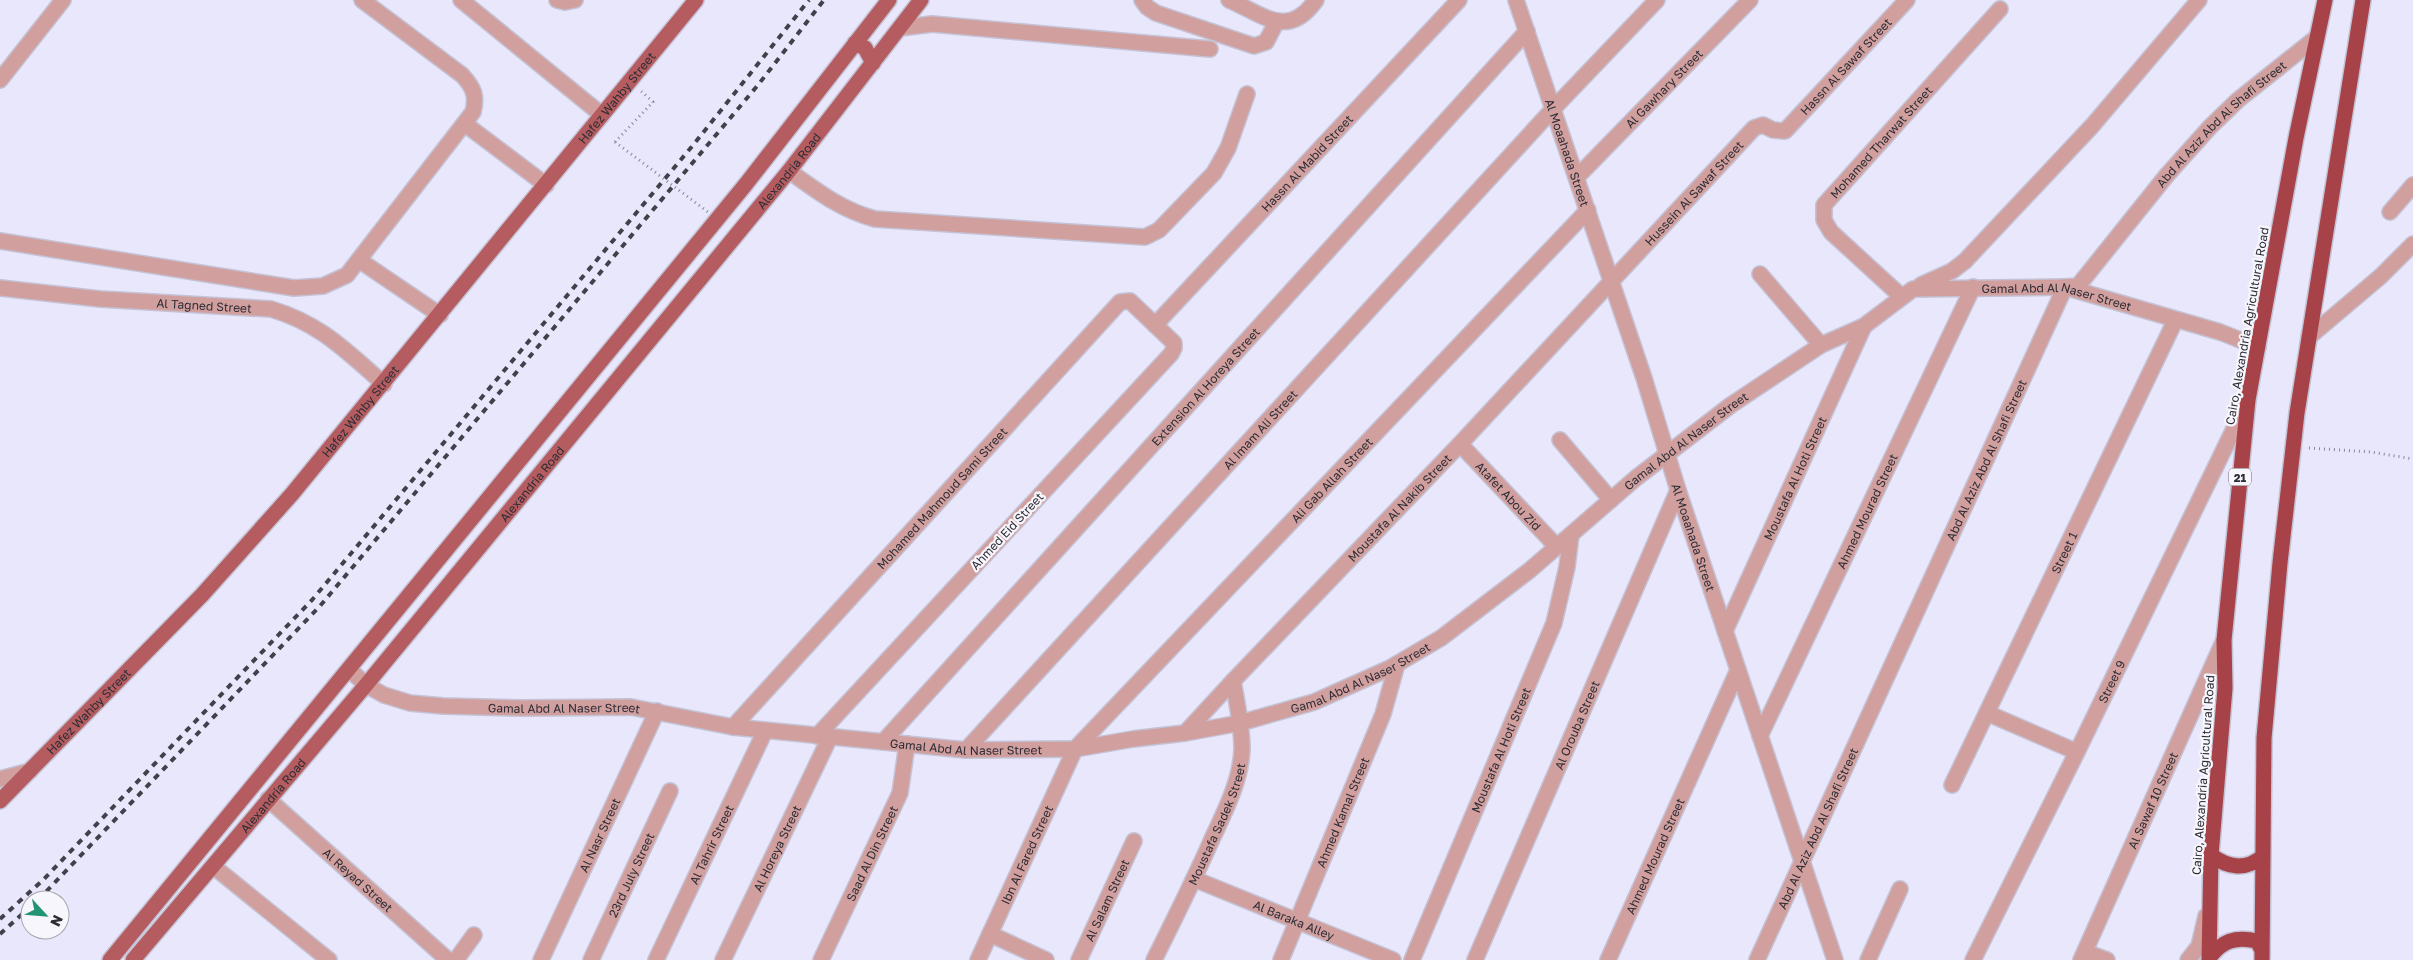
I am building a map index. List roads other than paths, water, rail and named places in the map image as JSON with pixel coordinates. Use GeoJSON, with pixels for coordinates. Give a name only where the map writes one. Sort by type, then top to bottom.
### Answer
{"type":"FeatureCollection","features":[{"type":"Feature","properties":{"kind":"highway","name":"Cairo, Alexandria Agricultural Road"},"geometry":{"type":"LineString","coordinates":[[2208,959],[2211,855],[2225,688],[2224,640],[2248,400],[2296,138],[2325,0]]}},
{"type":"Feature","properties":{"kind":"highway"},"geometry":{"type":"LineString","coordinates":[[2262,955],[2264,738],[2293,448],[2364,0]]}},
{"type":"Feature","properties":{"kind":"highway"},"geometry":{"type":"LineString","coordinates":[[2211,855],[2225,864],[2235,866],[2249,865],[2263,856]]}},
{"type":"Feature","properties":{"kind":"highway"},"geometry":{"type":"LineString","coordinates":[[2208,959],[2217,947],[2229,940],[2243,938],[2256,941],[2262,955]]}},
{"type":"Feature","properties":{"kind":"main road","name":"Hafez Wahby Street"},"geometry":{"type":"LineString","coordinates":[[0,801],[202,595],[292,494],[384,384],[695,0]]}},
{"type":"Feature","properties":{"kind":"main road","name":"Alexandria Road"},"geometry":{"type":"LineString","coordinates":[[110,960],[350,670],[746,184],[890,0]]}},
{"type":"Feature","properties":{"kind":"main road","name":"Alexandria Road"},"geometry":{"type":"LineString","coordinates":[[133,960],[366,685],[789,170],[921,0]]}},
{"type":"Feature","properties":{"kind":"main road"},"geometry":{"type":"LineString","coordinates":[[878,15],[886,27],[900,28]]}},
{"type":"Feature","properties":{"kind":"main road"},"geometry":{"type":"LineString","coordinates":[[855,43],[865,48],[873,63]]}},
{"type":"Feature","properties":{"kind":"street"},"geometry":{"type":"LineString","coordinates":[[0,80],[63,0]]}},
{"type":"Feature","properties":{"kind":"street"},"geometry":{"type":"LineString","coordinates":[[0,241],[309,288],[336,282],[347,275],[465,124],[473,112],[476,99],[472,86],[462,76],[362,0]]}},
{"type":"Feature","properties":{"kind":"street"},"geometry":{"type":"LineString","coordinates":[[461,0],[602,115]]}},
{"type":"Feature","properties":{"kind":"street"},"geometry":{"type":"LineString","coordinates":[[557,0],[565,2],[575,0]]}},
{"type":"Feature","properties":{"kind":"street"},"geometry":{"type":"LineString","coordinates":[[1142,0],[1147,7],[1156,13],[1249,45],[1260,45],[1266,42],[1277,21]]}},
{"type":"Feature","properties":{"kind":"street"},"geometry":{"type":"LineString","coordinates":[[1229,0],[1282,23],[1298,20],[1316,0]]}},
{"type":"Feature","properties":{"kind":"street","name":"Hassn Al Mabid Street"},"geometry":{"type":"LineString","coordinates":[[1155,325],[1459,0]]}},
{"type":"Feature","properties":{"kind":"street","name":"Al Moaahada Street"},"geometry":{"type":"LineString","coordinates":[[1516,0],[1612,280],[1644,378],[1666,454],[1835,960]]}},
{"type":"Feature","properties":{"kind":"street","name":"Al Imam Ali Street"},"geometry":{"type":"LineString","coordinates":[[966,750],[1553,110],[1657,0]]}},
{"type":"Feature","properties":{"kind":"street","name":"Al Gawhary Street"},"geometry":{"type":"LineString","coordinates":[[1578,178],[1750,0]]}},
{"type":"Feature","properties":{"kind":"street","name":"Hassn Al Sawaf Street"},"geometry":{"type":"LineString","coordinates":[[1785,131],[1907,0]]}},
{"type":"Feature","properties":{"kind":"street"},"geometry":{"type":"LineString","coordinates":[[1908,293],[1952,271],[1965,261],[2092,126],[2199,0]]}},
{"type":"Feature","properties":{"kind":"street","name":"Mohamed Tharwat Street"},"geometry":{"type":"LineString","coordinates":[[1908,293],[1831,232],[1824,220],[1824,205],[2000,9]]}},
{"type":"Feature","properties":{"kind":"street"},"geometry":{"type":"LineString","coordinates":[[900,28],[932,24],[1210,49]]}},
{"type":"Feature","properties":{"kind":"street","name":"Extension Al Horeya Street"},"geometry":{"type":"LineString","coordinates":[[883,742],[1527,31]]}},
{"type":"Feature","properties":{"kind":"street","name":"Abd Al Aziz Abd Al Shafi Street"},"geometry":{"type":"LineString","coordinates":[[1757,960],[1801,859],[2065,287],[2078,286],[2167,175],[2210,127],[2238,100],[2317,38]]}},
{"type":"Feature","properties":{"kind":"street"},"geometry":{"type":"LineString","coordinates":[[789,170],[831,202],[859,215],[875,219],[1145,237],[1159,230],[1214,173],[1228,148],[1247,94]]}},
{"type":"Feature","properties":{"kind":"street"},"geometry":{"type":"LineString","coordinates":[[465,124],[546,185]]}},
{"type":"Feature","properties":{"kind":"street","name":"Hussein Al Sawaf Street"},"geometry":{"type":"LineString","coordinates":[[1612,280],[1754,128],[1763,125],[1773,130],[1785,131]]}},
{"type":"Feature","properties":{"kind":"street"},"geometry":{"type":"LineString","coordinates":[[2390,212],[2413,184]]}},
{"type":"Feature","properties":{"kind":"street","name":"Ali Gab Allah Street"},"geometry":{"type":"LineString","coordinates":[[1075,749],[1588,210]]}},
{"type":"Feature","properties":{"kind":"street"},"geometry":{"type":"LineString","coordinates":[[2309,338],[2381,276],[2413,244]]}},
{"type":"Feature","properties":{"kind":"street"},"geometry":{"type":"LineString","coordinates":[[359,260],[440,315]]}},
{"type":"Feature","properties":{"kind":"street"},"geometry":{"type":"LineString","coordinates":[[1760,274],[1821,345]]}},
{"type":"Feature","properties":{"kind":"street","name":"Moustafa Al Nakib Street"},"geometry":{"type":"LineString","coordinates":[[1185,733],[1233,680],[1460,444],[1612,280]]}},
{"type":"Feature","properties":{"kind":"street","name":"Gamal Abd Al Naser Street"},"geometry":{"type":"LineString","coordinates":[[350,670],[366,685],[384,695],[410,703],[443,706],[631,707],[657,710],[733,727],[966,750],[1075,749],[1133,739],[1185,733],[1240,723],[1314,702],[1356,685],[1441,638],[1557,547],[1666,454],[1731,405],[1821,345],[1864,326],[1908,293],[1973,287],[2065,287],[2175,321],[2220,332],[2258,347]]}},
{"type":"Feature","properties":{"kind":"street","name":"Ahmed Mourad Street"},"geometry":{"type":"LineString","coordinates":[[1760,736],[1973,287]]}},
{"type":"Feature","properties":{"kind":"street","name":"Al Tagned Street"},"geometry":{"type":"LineString","coordinates":[[0,288],[100,299],[271,310],[295,316],[315,326],[384,384]]}},
{"type":"Feature","properties":{"kind":"street","name":"Mohamed Mahmoud Sami Street"},"geometry":{"type":"LineString","coordinates":[[733,727],[1120,302],[1130,301],[1155,325]]}},
{"type":"Feature","properties":{"kind":"street","name":"Street 1"},"geometry":{"type":"LineString","coordinates":[[1952,785],[2175,321]]}},
{"type":"Feature","properties":{"kind":"street","name":"Ahmed Eid Street"},"geometry":{"type":"LineString","coordinates":[[824,736],[1171,354],[1174,343],[1155,325]]}},
{"type":"Feature","properties":{"kind":"street","name":"Moustafa Al Hoti Street"},"geometry":{"type":"LineString","coordinates":[[1725,630],[1864,326]]}},
{"type":"Feature","properties":{"kind":"street","name":"Street 9"},"geometry":{"type":"LineString","coordinates":[[1973,960],[2077,752],[2248,400]]}},
{"type":"Feature","properties":{"kind":"street"},"geometry":{"type":"LineString","coordinates":[[1560,440],[1611,500]]}},
{"type":"Feature","properties":{"kind":"street","name":"Atafet Abou Zid"},"geometry":{"type":"LineString","coordinates":[[1460,444],[1557,547]]}},
{"type":"Feature","properties":{"kind":"street","name":"Al Orouba Street"},"geometry":{"type":"LineString","coordinates":[[1476,960],[1678,490]]}},
{"type":"Feature","properties":{"kind":"street","name":"Moustafa Al Hoti Street"},"geometry":{"type":"LineString","coordinates":[[1412,960],[1554,624],[1568,567],[1571,535]]}},
{"type":"Feature","properties":{"kind":"street","name":"Al Sawaf 10 Street"},"geometry":{"type":"LineString","coordinates":[[2083,956],[2224,640]]}},
{"type":"Feature","properties":{"kind":"street","name":"Ahmed Kamal Street"},"geometry":{"type":"LineString","coordinates":[[1281,960],[1299,922],[1384,714],[1397,664]]}},
{"type":"Feature","properties":{"kind":"street","name":"Ahmed Mourad Street"},"geometry":{"type":"LineString","coordinates":[[1608,960],[1738,670]]}},
{"type":"Feature","properties":{"kind":"street","name":"Moustafa Sadek Street"},"geometry":{"type":"LineString","coordinates":[[1154,960],[1194,879],[1227,805],[1239,772],[1242,749],[1233,680]]}},
{"type":"Feature","properties":{"kind":"street","name":"Al Nasr Street"},"geometry":{"type":"LineString","coordinates":[[541,960],[657,710]]}},
{"type":"Feature","properties":{"kind":"street"},"geometry":{"type":"LineString","coordinates":[[1987,712],[2077,752]]}},
{"type":"Feature","properties":{"kind":"street","name":"Al Tahrir Street"},"geometry":{"type":"LineString","coordinates":[[656,960],[765,731]]}},
{"type":"Feature","properties":{"kind":"street","name":"Al Horeya Street"},"geometry":{"type":"LineString","coordinates":[[723,960],[824,736]]}},
{"type":"Feature","properties":{"kind":"street","name":"Saad Al Din Street"},"geometry":{"type":"LineString","coordinates":[[821,960],[900,793],[907,744]]}},
{"type":"Feature","properties":{"kind":"street","name":"Ibn Al Fared Street"},"geometry":{"type":"LineString","coordinates":[[978,960],[1075,749]]}},
{"type":"Feature","properties":{"kind":"street"},"geometry":{"type":"LineString","coordinates":[[0,779],[30,771]]}},
{"type":"Feature","properties":{"kind":"street","name":"23rd July Street"},"geometry":{"type":"LineString","coordinates":[[591,960],[670,791]]}},
{"type":"Feature","properties":{"kind":"street","name":"Al Reyad Street"},"geometry":{"type":"LineString","coordinates":[[268,799],[448,960]]}},
{"type":"Feature","properties":{"kind":"street","name":"Al Salam Street"},"geometry":{"type":"LineString","coordinates":[[1078,960],[1134,841]]}},
{"type":"Feature","properties":{"kind":"street"},"geometry":{"type":"LineString","coordinates":[[213,866],[329,960]]}},
{"type":"Feature","properties":{"kind":"street","name":"Al Baraka Alley"},"geometry":{"type":"LineString","coordinates":[[1194,879],[1393,960]]}},
{"type":"Feature","properties":{"kind":"street"},"geometry":{"type":"LineString","coordinates":[[1868,960],[1900,889]]}},
{"type":"Feature","properties":{"kind":"street"},"geometry":{"type":"LineString","coordinates":[[2188,960],[2199,946],[2210,902]]}},
{"type":"Feature","properties":{"kind":"street"},"geometry":{"type":"LineString","coordinates":[[990,934],[1046,960]]}},
{"type":"Feature","properties":{"kind":"street"},"geometry":{"type":"LineString","coordinates":[[456,960],[474,935]]}},
{"type":"Feature","properties":{"kind":"street"},"geometry":{"type":"LineString","coordinates":[[2083,956],[2107,960]]}},
{"type":"Feature","properties":{"kind":"railway"},"geometry":{"type":"LineString","coordinates":[[0,919],[43,880],[312,600],[694,144],[809,0]]}},
{"type":"Feature","properties":{"kind":"railway"},"geometry":{"type":"LineString","coordinates":[[48,890],[320,606],[758,85],[824,0]]}},
{"type":"Feature","properties":{"kind":"railway"},"geometry":{"type":"LineString","coordinates":[[0,934],[20,916]]}}]}
